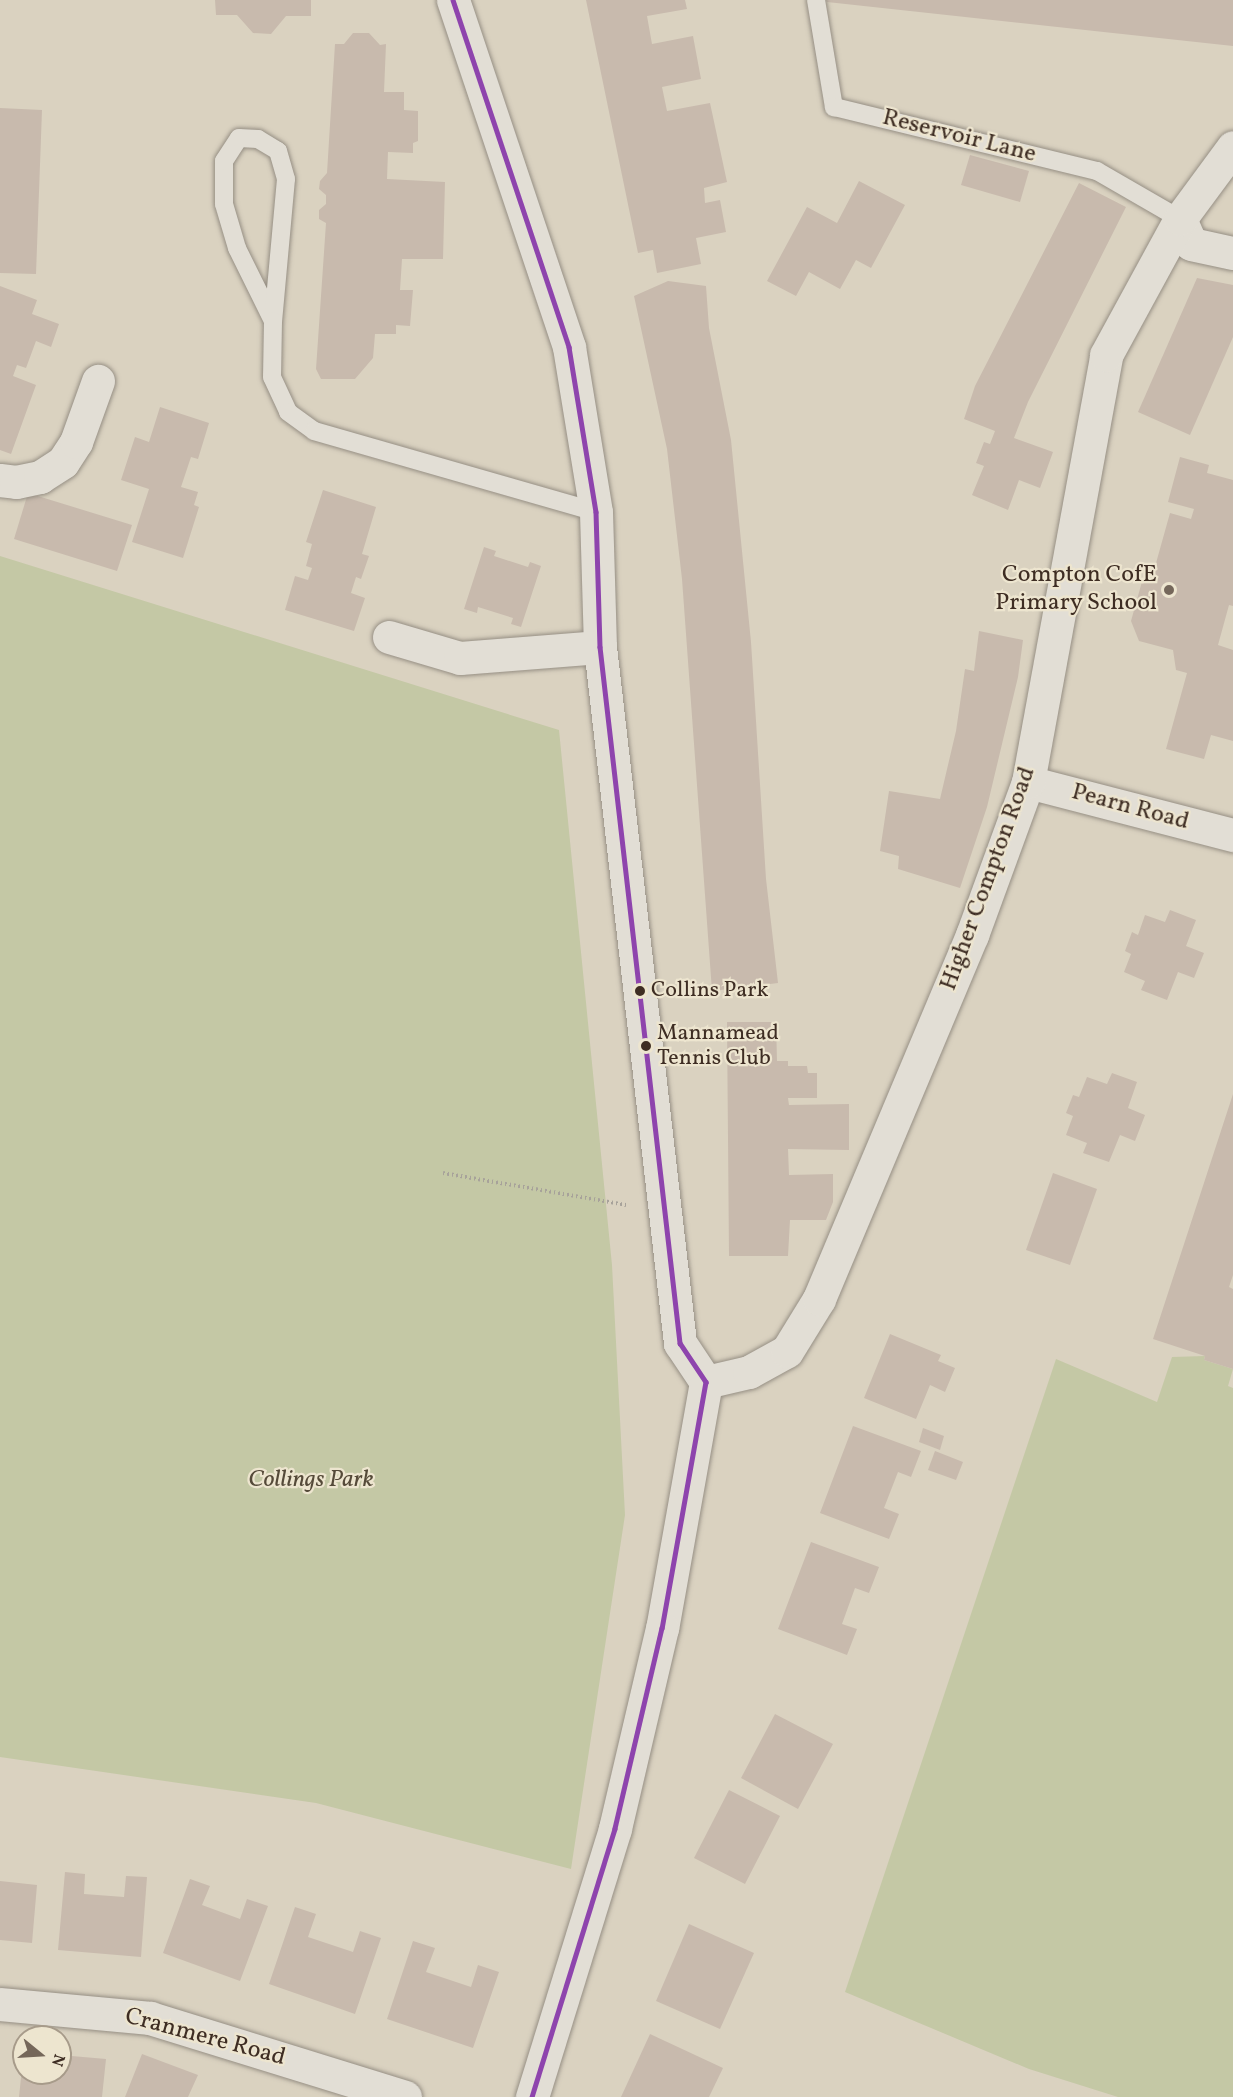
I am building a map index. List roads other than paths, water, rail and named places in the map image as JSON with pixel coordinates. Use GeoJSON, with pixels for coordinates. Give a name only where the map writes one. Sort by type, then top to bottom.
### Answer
{"type":"FeatureCollection","features":[{"type":"Feature","properties":{"kind":"street"},"geometry":{"type":"LineString","coordinates":[[453,0],[569,347],[596,512],[600,647],[680,1343],[705,1382],[663,1628],[615,1829],[532,2097]]}},
{"type":"Feature","properties":{"kind":"street","name":"Higher Compton Road"},"geometry":{"type":"LineString","coordinates":[[705,1382],[749,1372],[787,1351],[819,1299],[972,935],[1028,782],[1106,355],[1180,219],[1233,147]]}},
{"type":"Feature","properties":{"kind":"street"},"geometry":{"type":"LineString","coordinates":[[1180,219],[1191,244],[1233,253]]}},
{"type":"Feature","properties":{"kind":"street"},"geometry":{"type":"LineString","coordinates":[[0,480],[16,482],[40,477],[63,462],[76,442],[98,381]]}},
{"type":"Feature","properties":{"kind":"street"},"geometry":{"type":"LineString","coordinates":[[389,637],[460,658],[600,647]]}},
{"type":"Feature","properties":{"kind":"street","name":"Pearn Road"},"geometry":{"type":"LineString","coordinates":[[1028,782],[1233,835]]}},
{"type":"Feature","properties":{"kind":"street","name":"Cranmere Road"},"geometry":{"type":"LineString","coordinates":[[0,2004],[150,2018],[405,2097]]}},
{"type":"Feature","properties":{"kind":"lane","name":"Reservoir Lane"},"geometry":{"type":"LineString","coordinates":[[816,0],[834,107],[1097,171],[1180,219]]}},
{"type":"Feature","properties":{"kind":"lane"},"geometry":{"type":"LineString","coordinates":[[273,321],[260,290],[237,248],[224,204],[224,161],[239,138],[258,140],[278,151],[286,179],[273,321],[272,377],[288,412],[314,431],[596,512]]}},
{"type":"Feature","properties":{"kind":"place","name":"Compton CofE Primary School"},"geometry":{"type":"Point","coordinates":[1169,590]}},
{"type":"Feature","properties":{"kind":"place","name":"Collins Park"},"geometry":{"type":"Point","coordinates":[640,991]}},
{"type":"Feature","properties":{"kind":"place","name":"Mannamead Tennis Club"},"geometry":{"type":"Point","coordinates":[646,1046]}},
{"type":"Feature","properties":{"kind":"park label","name":"Collings Park"},"geometry":{"type":"Point","coordinates":[311,1481]}}]}
